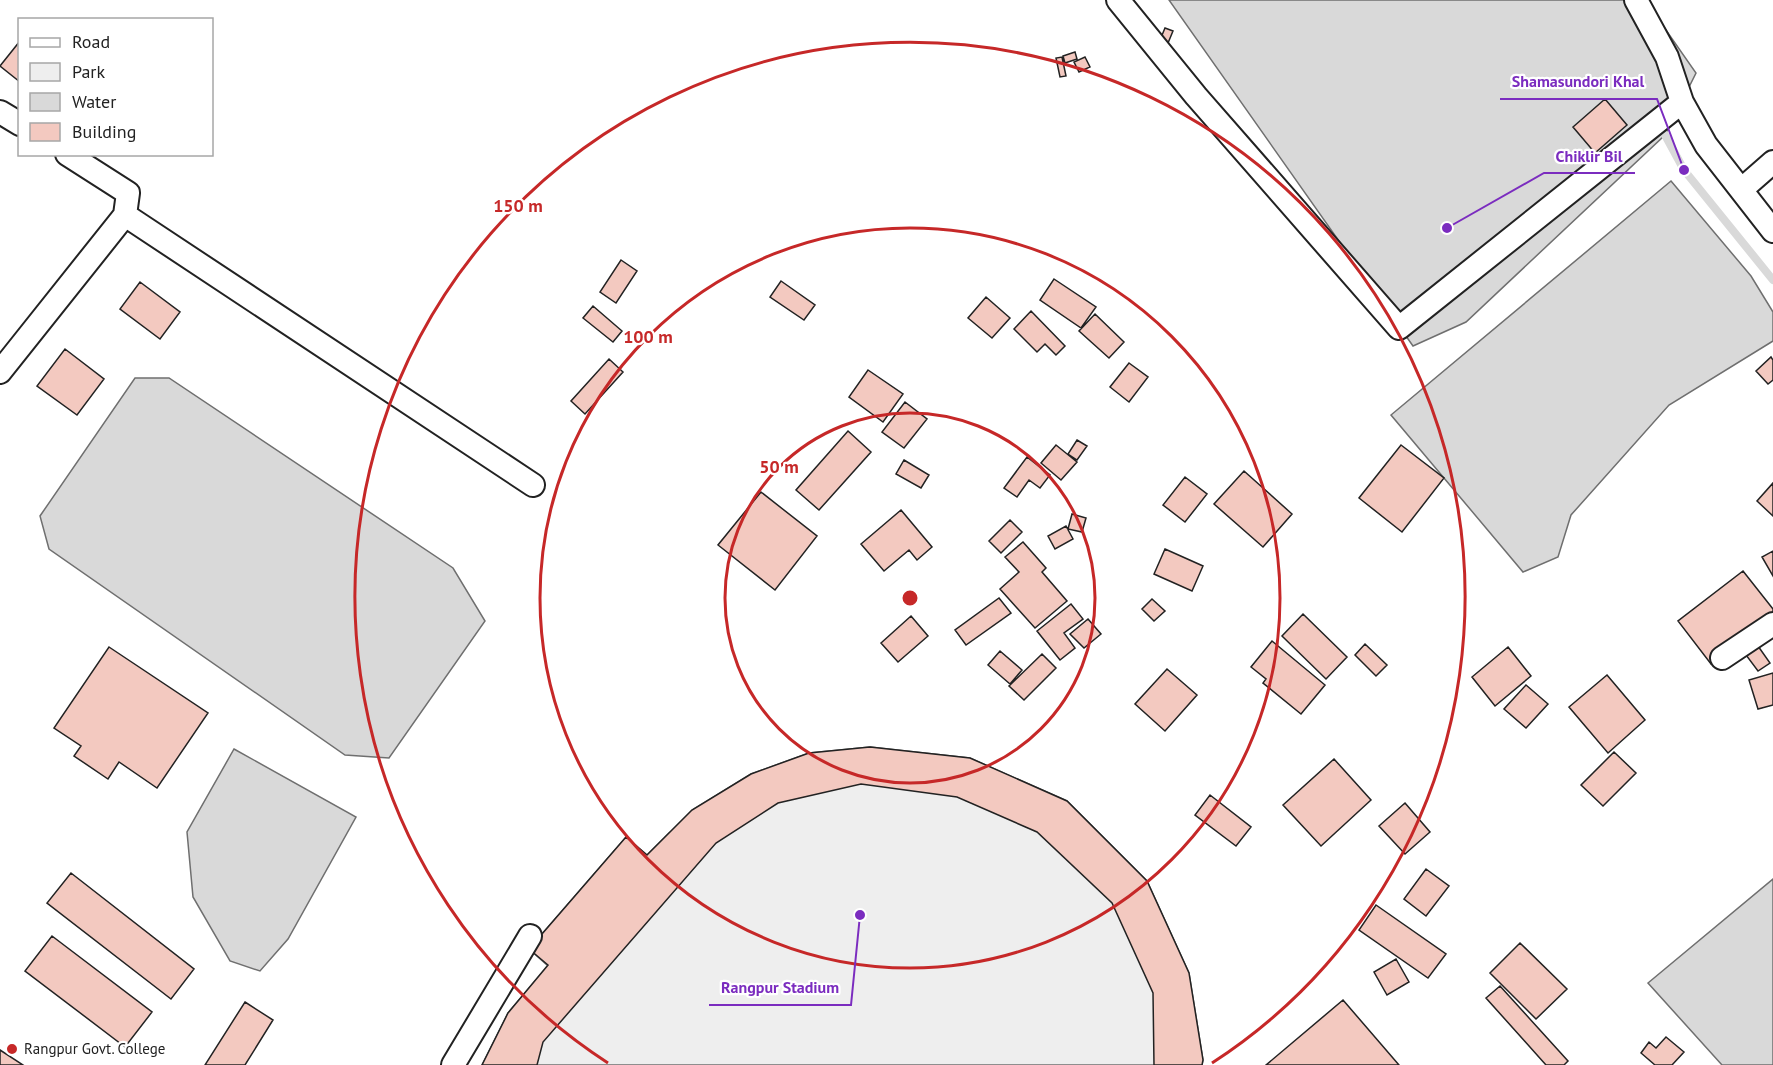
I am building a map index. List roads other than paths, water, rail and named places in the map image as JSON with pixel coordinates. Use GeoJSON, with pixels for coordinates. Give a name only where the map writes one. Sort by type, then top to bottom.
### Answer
{"type":"FeatureCollection","features":[{"type":"Feature","properties":{"kind":"street"},"geometry":{"type":"LineString","coordinates":[[1118,0],[1196,96],[1399,328],[1682,102]]}},
{"type":"Feature","properties":{"kind":"street"},"geometry":{"type":"LineString","coordinates":[[1636,0],[1667,57],[1682,102],[1706,146],[1773,231]]}},
{"type":"Feature","properties":{"kind":"street"},"geometry":{"type":"LineString","coordinates":[[0,112],[18,123]]}},
{"type":"Feature","properties":{"kind":"street"},"geometry":{"type":"LineString","coordinates":[[0,372],[125,215],[128,193],[70,156]]}},
{"type":"Feature","properties":{"kind":"street"},"geometry":{"type":"LineString","coordinates":[[1741,190],[1773,162]]}},
{"type":"Feature","properties":{"kind":"street"},"geometry":{"type":"LineString","coordinates":[[125,215],[533,485]]}},
{"type":"Feature","properties":{"kind":"street"},"geometry":{"type":"LineString","coordinates":[[1722,658],[1773,624]]}},
{"type":"Feature","properties":{"kind":"street"},"geometry":{"type":"LineString","coordinates":[[453,1065],[530,936]]}},
{"type":"Feature","properties":{"kind":"water"},"geometry":{"type":"Polygon","coordinates":[[[1169,0],[1645,0],[1696,73],[1665,135],[1466,322],[1413,346],[1169,0]]]}},
{"type":"Feature","properties":{"kind":"water"},"geometry":{"type":"Polygon","coordinates":[[[1671,181],[1751,276],[1773,312],[1773,341],[1669,405],[1571,515],[1558,557],[1523,572],[1391,415],[1671,181]]]}},
{"type":"Feature","properties":{"kind":"water"},"geometry":{"type":"Polygon","coordinates":[[[135,378],[169,378],[453,568],[485,621],[389,758],[345,755],[49,549],[40,516],[135,378]]]}},
{"type":"Feature","properties":{"kind":"water"},"geometry":{"type":"Polygon","coordinates":[[[234,749],[356,817],[288,939],[260,971],[230,961],[193,897],[187,832],[234,749]]]}},
{"type":"Feature","properties":{"kind":"water"},"geometry":{"type":"Polygon","coordinates":[[[1773,879],[1773,1065],[1722,1065],[1648,983],[1773,879]]]}},
{"type":"Feature","properties":{"kind":"waterway"},"geometry":{"type":"LineString","coordinates":[[1665,135],[1684,170],[1773,280]]}},
{"type":"Feature","properties":{"kind":"place","name":"Shamasundori Khal"},"geometry":{"type":"Point","coordinates":[1684,170]}},
{"type":"Feature","properties":{"kind":"place","name":"Chiklir Bil"},"geometry":{"type":"Point","coordinates":[1447,228]}},
{"type":"Feature","properties":{"kind":"place","name":"Rangpur Stadium"},"geometry":{"type":"Point","coordinates":[860,915]}},
{"type":"Feature","properties":{"kind":"place","name":"Rangpur Govt. College"},"geometry":{"type":"Point","coordinates":[12,1049]}}]}
